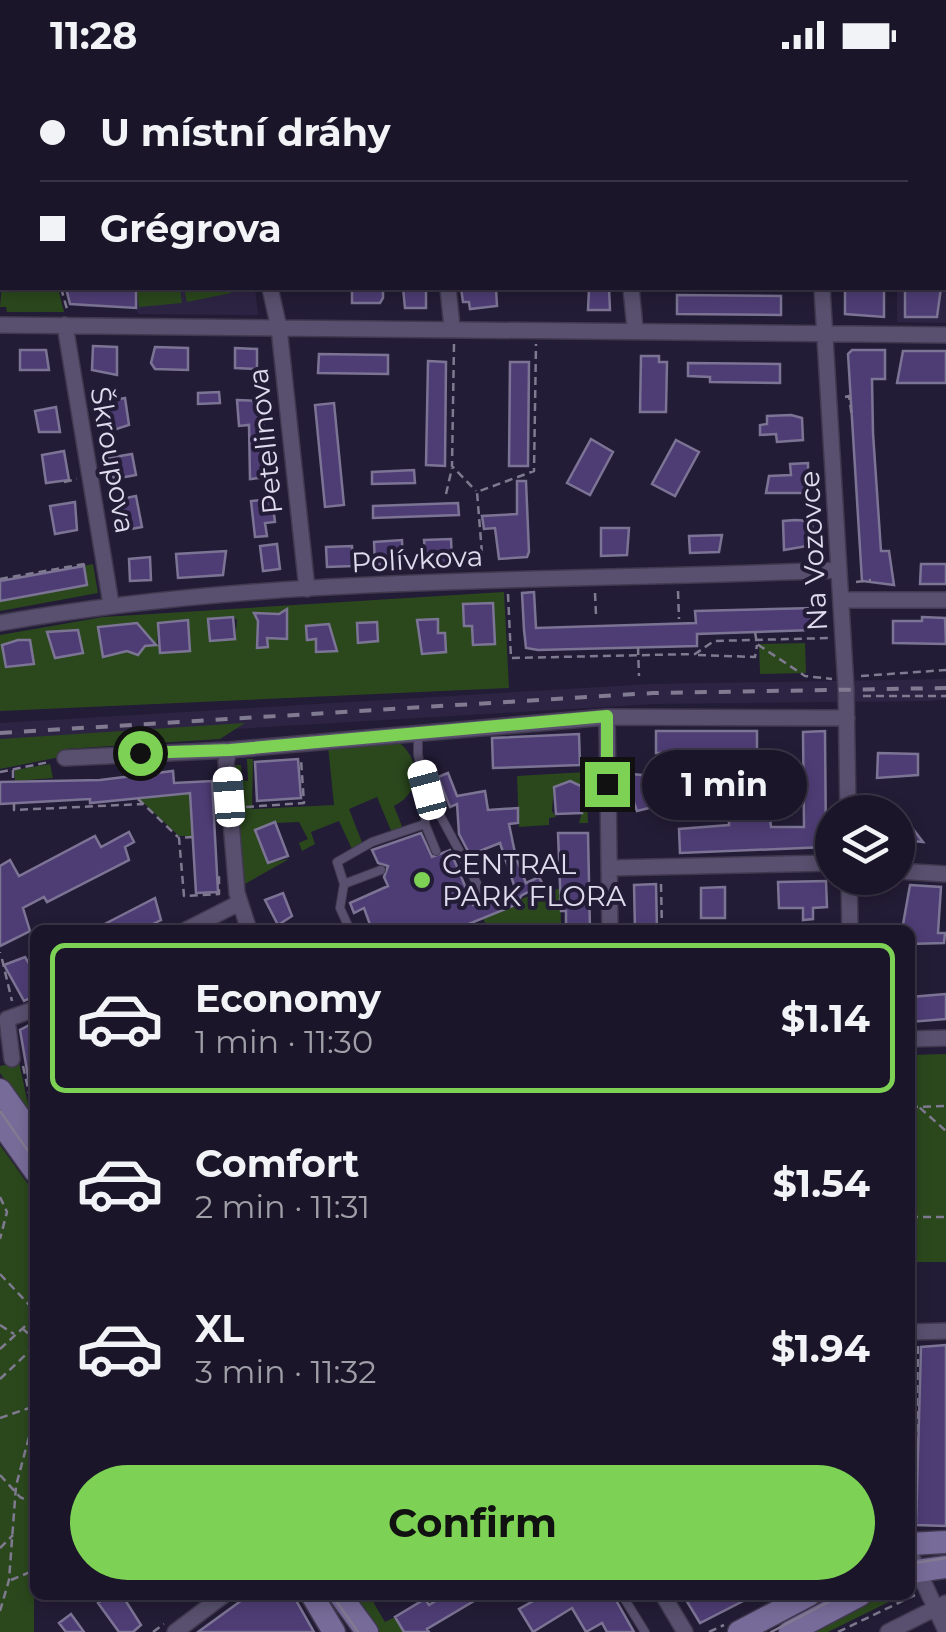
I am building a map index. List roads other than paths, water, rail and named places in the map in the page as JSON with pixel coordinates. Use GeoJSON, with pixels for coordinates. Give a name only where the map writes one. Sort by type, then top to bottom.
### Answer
{"type":"FeatureCollection","features":[{"type":"Feature","properties":{"kind":"street","name":"Petelinova"},"geometry":{"type":"LineString","coordinates":[[270,290],[279,328],[306,589]]}},
{"type":"Feature","properties":{"kind":"street"},"geometry":{"type":"LineString","coordinates":[[448,290],[453,335]]}},
{"type":"Feature","properties":{"kind":"street"},"geometry":{"type":"LineString","coordinates":[[632,290],[634,328]]}},
{"type":"Feature","properties":{"kind":"street","name":"Na Vozovce"},"geometry":{"type":"LineString","coordinates":[[822,290],[842,606],[848,795]]}},
{"type":"Feature","properties":{"kind":"street"},"geometry":{"type":"LineString","coordinates":[[2,322],[67,320],[453,335],[634,328],[946,335]]}},
{"type":"Feature","properties":{"kind":"street","name":"Škroupova"},"geometry":{"type":"LineString","coordinates":[[67,320],[111,604]]}},
{"type":"Feature","properties":{"kind":"street","name":"Polívkova"},"geometry":{"type":"LineString","coordinates":[[0,624],[111,604],[306,589],[839,566]]}},
{"type":"Feature","properties":{"kind":"street"},"geometry":{"type":"LineString","coordinates":[[842,606],[946,600]]}},
{"type":"Feature","properties":{"kind":"street"},"geometry":{"type":"LineString","coordinates":[[65,758],[230,750],[607,716],[847,718]]}},
{"type":"Feature","properties":{"kind":"street"},"geometry":{"type":"LineString","coordinates":[[607,716],[610,925]]}},
{"type":"Feature","properties":{"kind":"street"},"geometry":{"type":"LineString","coordinates":[[230,750],[226,762],[238,898],[247,925]]}},
{"type":"Feature","properties":{"kind":"street"},"geometry":{"type":"LineString","coordinates":[[608,868],[815,863]]}},
{"type":"Feature","properties":{"kind":"street"},"geometry":{"type":"LineString","coordinates":[[915,872],[946,874]]}},
{"type":"Feature","properties":{"kind":"street"},"geometry":{"type":"LineString","coordinates":[[849,895],[850,925]]}},
{"type":"Feature","properties":{"kind":"street"},"geometry":{"type":"LineString","coordinates":[[194,925],[238,898]]}},
{"type":"Feature","properties":{"kind":"street"},"geometry":{"type":"LineString","coordinates":[[7,1014],[17,1060]]}},
{"type":"Feature","properties":{"kind":"street"},"geometry":{"type":"LineString","coordinates":[[915,1039],[946,1038]]}},
{"type":"Feature","properties":{"kind":"street"},"geometry":{"type":"LineString","coordinates":[[0,1090],[30,1131]]}},
{"type":"Feature","properties":{"kind":"street"},"geometry":{"type":"LineString","coordinates":[[0,1122],[30,1164]]}},
{"type":"Feature","properties":{"kind":"street"},"geometry":{"type":"LineString","coordinates":[[915,1332],[946,1330]]}},
{"type":"Feature","properties":{"kind":"street"},"geometry":{"type":"LineString","coordinates":[[915,1537],[946,1542]]}},
{"type":"Feature","properties":{"kind":"street"},"geometry":{"type":"LineString","coordinates":[[915,1572],[946,1567]]}},
{"type":"Feature","properties":{"kind":"street"},"geometry":{"type":"LineString","coordinates":[[915,1575],[939,1605],[946,1631]]}},
{"type":"Feature","properties":{"kind":"street"},"geometry":{"type":"LineString","coordinates":[[176,1632],[218,1600]]}},
{"type":"Feature","properties":{"kind":"street"},"geometry":{"type":"LineString","coordinates":[[315,1600],[334,1632]]}},
{"type":"Feature","properties":{"kind":"street"},"geometry":{"type":"LineString","coordinates":[[344,1600],[366,1632]]}},
{"type":"Feature","properties":{"kind":"street"},"geometry":{"type":"LineString","coordinates":[[665,1600],[685,1632]]}},
{"type":"Feature","properties":{"kind":"street"},"geometry":{"type":"LineString","coordinates":[[739,1632],[800,1600]]}},
{"type":"Feature","properties":{"kind":"street"},"geometry":{"type":"LineString","coordinates":[[790,1632],[843,1600]]}},
{"type":"Feature","properties":{"kind":"street"},"geometry":{"type":"LineString","coordinates":[[888,1632],[939,1605]]}},
{"type":"Feature","properties":{"kind":"lane"},"geometry":{"type":"LineString","coordinates":[[418,733],[418,755],[427,790],[482,893]]}},
{"type":"Feature","properties":{"kind":"lane"},"geometry":{"type":"LineString","coordinates":[[427,790],[425,824],[436,851]]}},
{"type":"Feature","properties":{"kind":"lane"},"geometry":{"type":"LineString","coordinates":[[348,925],[340,908],[344,884],[336,862],[372,842],[425,824]]}},
{"type":"Feature","properties":{"kind":"lane"},"geometry":{"type":"LineString","coordinates":[[344,884],[380,870]]}},
{"type":"Feature","properties":{"kind":"lane"},"geometry":{"type":"LineString","coordinates":[[625,1600],[645,1632]]}},
{"type":"Feature","properties":{"kind":"tram line"},"geometry":{"type":"LineString","coordinates":[[0,1111],[30,1154]]}},
{"type":"Feature","properties":{"kind":"tram line"},"geometry":{"type":"LineString","coordinates":[[915,1563],[946,1558]]}},
{"type":"Feature","properties":{"kind":"tram line"},"geometry":{"type":"LineString","coordinates":[[336,1600],[358,1632]]}},
{"type":"Feature","properties":{"kind":"tram line"},"geometry":{"type":"LineString","coordinates":[[771,1632],[832,1600]]}},
{"type":"Feature","properties":{"kind":"railway"},"geometry":{"type":"LineString","coordinates":[[0,733],[653,693],[946,688]]}},
{"type":"Feature","properties":{"kind":"place","name":"CENTRAL PARK FLORA"},"geometry":{"type":"Point","coordinates":[422,880]}}]}
